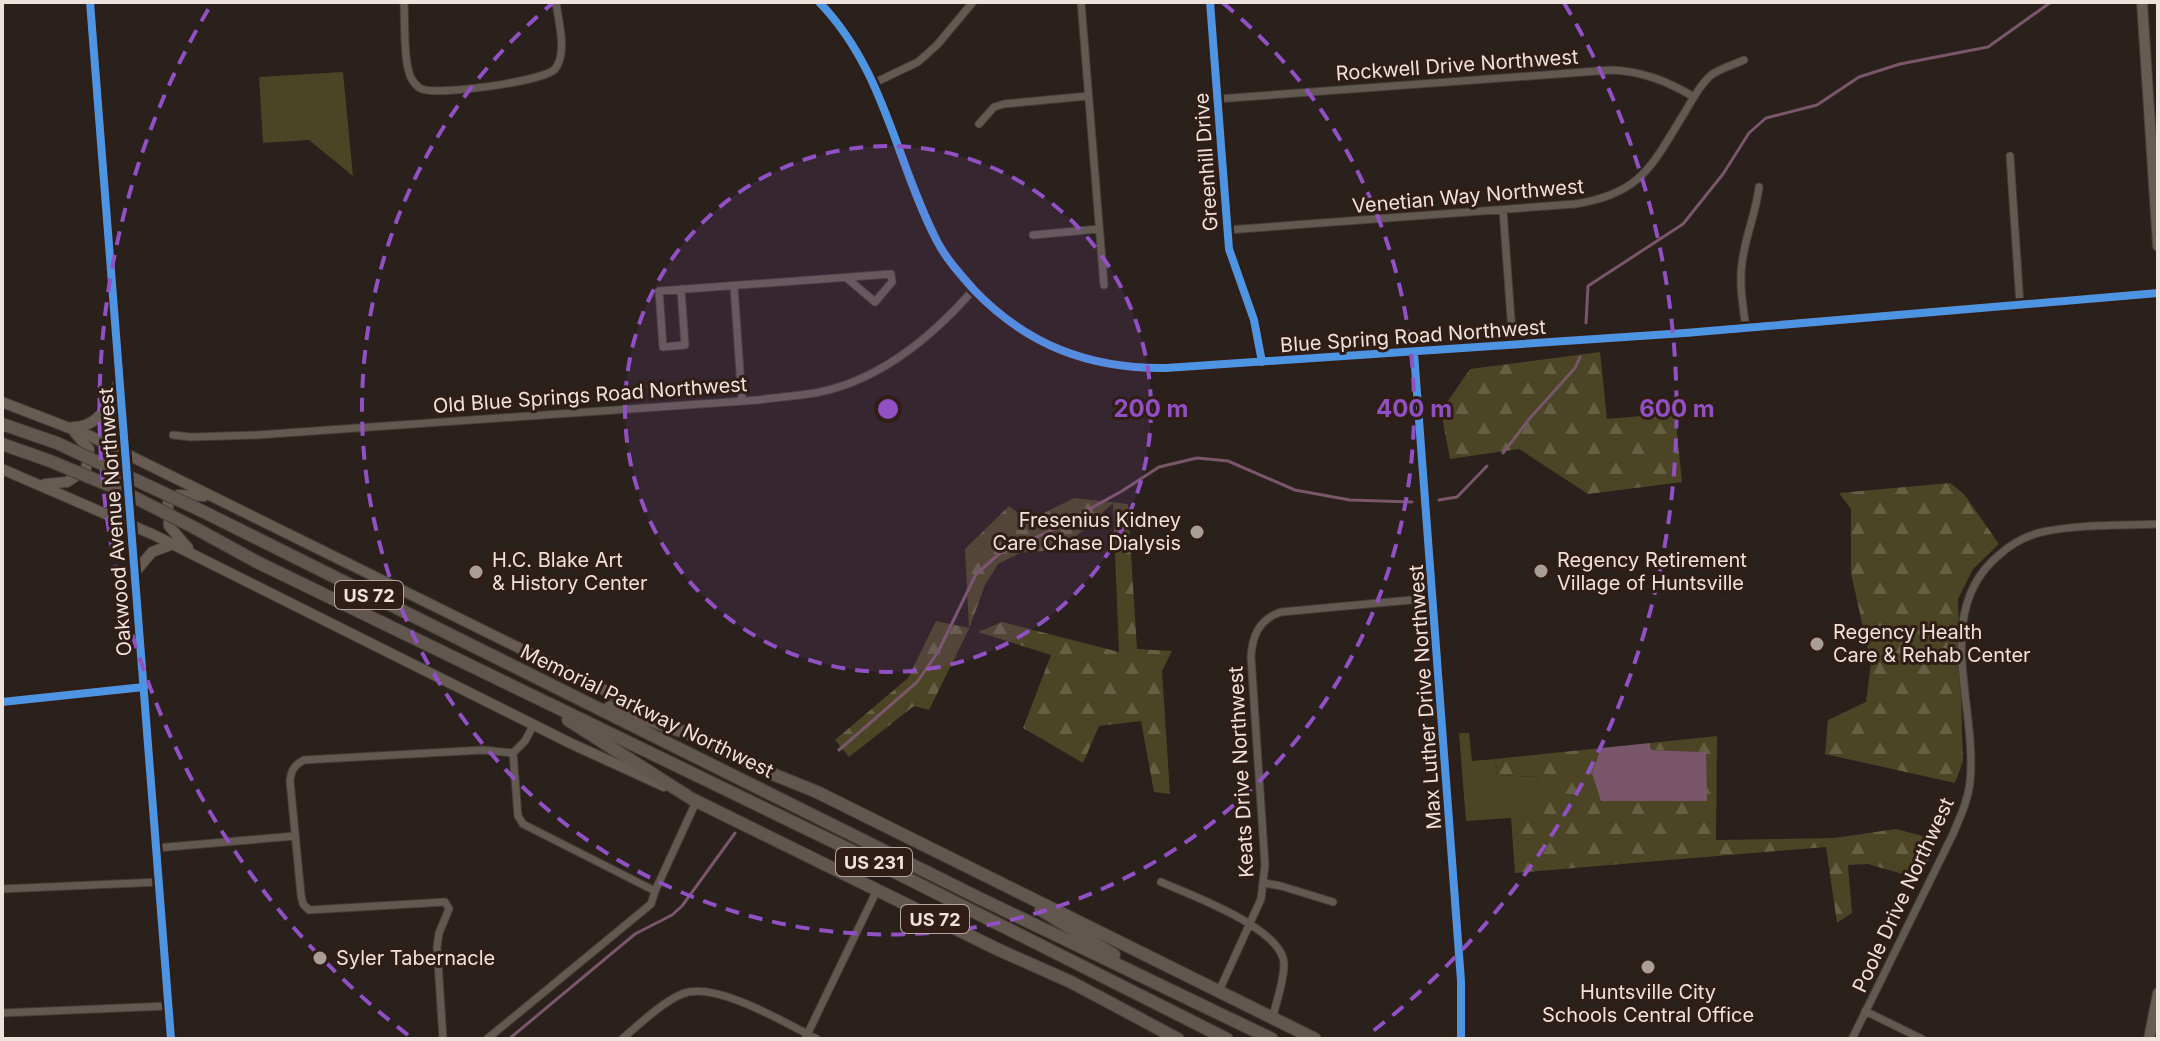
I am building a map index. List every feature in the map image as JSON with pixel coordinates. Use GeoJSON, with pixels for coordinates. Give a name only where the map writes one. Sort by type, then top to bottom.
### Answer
{"type":"FeatureCollection","features":[{"type":"Feature","properties":{"kind":"highway","name":"Memorial Parkway Northwest"},"geometry":{"type":"LineString","coordinates":[[2,424],[57,443],[202,511],[536,679],[1272,1039]]}},
{"type":"Feature","properties":{"kind":"highway","name":"Memorial Parkway Northwest"},"geometry":{"type":"LineString","coordinates":[[2,444],[118,489],[257,562],[871,860],[1227,1039]]}},
{"type":"Feature","properties":{"kind":"highway","name":"US 72"},"geometry":{"type":"LineString","coordinates":[[536,679],[643,720],[696,736],[817,792],[1315,1039]]}},
{"type":"Feature","properties":{"kind":"highway","name":"US 72"},"geometry":{"type":"LineString","coordinates":[[518,689],[694,800],[1071,982],[1178,1039]]}},
{"type":"Feature","properties":{"kind":"highway"},"geometry":{"type":"LineString","coordinates":[[1020,894],[1116,957],[1134,973]]}},
{"type":"Feature","properties":{"kind":"street","name":"Oakwood Avenue Northwest"},"geometry":{"type":"LineString","coordinates":[[90,2],[170,1036]]}},
{"type":"Feature","properties":{"kind":"street"},"geometry":{"type":"LineString","coordinates":[[404,2],[411,79],[423,90],[430,91],[502,85],[548,75],[555,70],[561,50],[556,2]]}},
{"type":"Feature","properties":{"kind":"street","name":"Blue Spring Road Northwest"},"geometry":{"type":"LineString","coordinates":[[819,2],[851,41],[874,83],[938,243],[974,289],[1013,325],[1054,347],[1099,363],[1152,368],[1414,353],[2158,293]]}},
{"type":"Feature","properties":{"kind":"street"},"geometry":{"type":"LineString","coordinates":[[874,83],[918,62],[937,45],[973,2]]}},
{"type":"Feature","properties":{"kind":"street"},"geometry":{"type":"LineString","coordinates":[[1081,2],[1104,285]]}},
{"type":"Feature","properties":{"kind":"street","name":"Greenhill Drive"},"geometry":{"type":"LineString","coordinates":[[1210,2],[1227,230],[1233,264],[1260,341],[1262,362]]}},
{"type":"Feature","properties":{"kind":"street"},"geometry":{"type":"LineString","coordinates":[[2142,2],[2158,246]]}},
{"type":"Feature","properties":{"kind":"street","name":"Venetian Way Northwest"},"geometry":{"type":"LineString","coordinates":[[1227,230],[1585,203],[1621,192],[1649,171],[1711,75],[1744,60]]}},
{"type":"Feature","properties":{"kind":"street","name":"Rockwell Drive Northwest"},"geometry":{"type":"LineString","coordinates":[[1217,99],[1611,70],[1653,77],[1694,97]]}},
{"type":"Feature","properties":{"kind":"street"},"geometry":{"type":"LineString","coordinates":[[979,124],[994,107],[1004,104],[1088,96]]}},
{"type":"Feature","properties":{"kind":"street"},"geometry":{"type":"LineString","coordinates":[[2010,156],[2020,305]]}},
{"type":"Feature","properties":{"kind":"street"},"geometry":{"type":"LineString","coordinates":[[1746,328],[1740,279],[1759,187]]}},
{"type":"Feature","properties":{"kind":"street"},"geometry":{"type":"LineString","coordinates":[[1503,210],[1513,346]]}},
{"type":"Feature","properties":{"kind":"street"},"geometry":{"type":"LineString","coordinates":[[1033,235],[1099,229]]}},
{"type":"Feature","properties":{"kind":"street"},"geometry":{"type":"LineString","coordinates":[[681,289],[685,345],[663,347],[659,291],[681,289],[848,279],[891,274],[892,282],[875,302],[848,279]]}},
{"type":"Feature","properties":{"kind":"street"},"geometry":{"type":"LineString","coordinates":[[734,286],[742,401]]}},
{"type":"Feature","properties":{"kind":"street","name":"Old Blue Springs Road Northwest"},"geometry":{"type":"LineString","coordinates":[[173,435],[257,435],[742,401],[819,392],[858,380],[890,363],[927,337],[974,289]]}},
{"type":"Feature","properties":{"kind":"street","name":"Max Luther Drive Northwest"},"geometry":{"type":"LineString","coordinates":[[1414,353],[1461,981],[1461,1039]]}},
{"type":"Feature","properties":{"kind":"street"},"geometry":{"type":"LineString","coordinates":[[67,427],[83,427],[99,418],[120,380]]}},
{"type":"Feature","properties":{"kind":"street"},"geometry":{"type":"LineString","coordinates":[[2,402],[126,454],[696,736]]}},
{"type":"Feature","properties":{"kind":"street"},"geometry":{"type":"LineString","coordinates":[[41,485],[67,482],[86,469],[89,463],[89,449],[84,440],[67,427]]}},
{"type":"Feature","properties":{"kind":"street"},"geometry":{"type":"LineString","coordinates":[[2,469],[173,544],[694,800],[651,904],[487,1039]]}},
{"type":"Feature","properties":{"kind":"street"},"geometry":{"type":"LineString","coordinates":[[199,557],[169,526],[168,502],[178,495],[217,499]]}},
{"type":"Feature","properties":{"kind":"street","name":"Poole Drive Northwest"},"geometry":{"type":"LineString","coordinates":[[1852,1039],[1953,834],[1967,799],[1970,735],[1961,629],[1967,596],[1975,582],[1992,560],[2006,549],[2040,532],[2158,524]]}},
{"type":"Feature","properties":{"kind":"street"},"geometry":{"type":"LineString","coordinates":[[135,573],[142,560],[152,552],[173,544]]}},
{"type":"Feature","properties":{"kind":"street","name":"Keats Drive Northwest"},"geometry":{"type":"LineString","coordinates":[[1219,991],[1261,899],[1264,883],[1264,833],[1251,657],[1256,630],[1271,615],[1281,612],[1433,598]]}},
{"type":"Feature","properties":{"kind":"street"},"geometry":{"type":"LineString","coordinates":[[2,702],[144,687]]}},
{"type":"Feature","properties":{"kind":"street"},"geometry":{"type":"LineString","coordinates":[[534,724],[525,741],[513,753],[518,816],[523,824],[655,891]]}},
{"type":"Feature","properties":{"kind":"street"},"geometry":{"type":"LineString","coordinates":[[443,1039],[437,947],[449,909],[445,902],[309,910],[303,904],[301,895],[290,781],[296,763],[304,760],[483,750],[513,753]]}},
{"type":"Feature","properties":{"kind":"street"},"geometry":{"type":"LineString","coordinates":[[156,848],[295,836]]}},
{"type":"Feature","properties":{"kind":"street"},"geometry":{"type":"LineString","coordinates":[[2,889],[159,882]]}},
{"type":"Feature","properties":{"kind":"street"},"geometry":{"type":"LineString","coordinates":[[1161,882],[1251,922],[1279,951],[1284,961],[1272,1020]]}},
{"type":"Feature","properties":{"kind":"street"},"geometry":{"type":"LineString","coordinates":[[1264,883],[1333,902]]}},
{"type":"Feature","properties":{"kind":"street"},"geometry":{"type":"LineString","coordinates":[[806,1037],[877,890]]}},
{"type":"Feature","properties":{"kind":"street"},"geometry":{"type":"LineString","coordinates":[[622,1039],[669,1002],[693,991],[711,992],[734,999],[806,1037],[817,1039]]}},
{"type":"Feature","properties":{"kind":"street"},"geometry":{"type":"LineString","coordinates":[[2149,1039],[2158,993]]}},
{"type":"Feature","properties":{"kind":"street"},"geometry":{"type":"LineString","coordinates":[[2,1013],[168,1006]]}},
{"type":"Feature","properties":{"kind":"street"},"geometry":{"type":"LineString","coordinates":[[1865,1011],[1922,1039]]}},
{"type":"Feature","properties":{"kind":"green space"},"geometry":{"type":"Polygon","coordinates":[[[343,72],[353,176],[309,140],[263,143],[259,77],[343,72]]]}},
{"type":"Feature","properties":{"kind":"green space"},"geometry":{"type":"Polygon","coordinates":[[[1600,352],[1607,419],[1675,413],[1682,482],[1588,494],[1519,449],[1450,459],[1441,411],[1470,369],[1600,352]]]}},
{"type":"Feature","properties":{"kind":"green space"},"geometry":{"type":"Polygon","coordinates":[[[1950,483],[1964,494],[1999,544],[1973,569],[1958,599],[1963,761],[1955,783],[1825,754],[1828,720],[1866,702],[1871,663],[1851,573],[1851,509],[1839,493],[1950,483]]]}},
{"type":"Feature","properties":{"kind":"green space"},"geometry":{"type":"Polygon","coordinates":[[[1074,498],[1128,504],[1137,649],[1172,651],[1162,671],[1170,794],[1154,792],[1141,721],[1099,726],[1083,763],[1023,728],[1051,655],[978,632],[1002,622],[1119,652],[1113,503],[1070,542],[1043,551],[1020,553],[998,564],[985,585],[969,629],[929,710],[914,706],[849,757],[835,740],[908,678],[936,621],[969,628],[965,549],[1009,506],[1028,521],[1074,498]]]}},
{"type":"Feature","properties":{"kind":"green space"},"geometry":{"type":"Polygon","coordinates":[[[1459,733],[1469,733],[1472,761],[1495,759],[1498,775],[1536,777],[1539,816],[1466,821],[1459,733]]]}},
{"type":"Feature","properties":{"kind":"green space"},"geometry":{"type":"Polygon","coordinates":[[[1717,736],[1716,840],[1834,838],[1896,829],[1938,840],[1920,879],[1868,864],[1848,865],[1852,913],[1837,923],[1826,847],[1515,873],[1511,818],[1538,815],[1536,777],[1498,775],[1495,759],[1601,748],[1592,773],[1706,801],[1706,752],[1651,750],[1650,743],[1717,736]]]}},
{"type":"Feature","properties":{"kind":"shaded area"},"geometry":{"type":"Polygon","coordinates":[[[1650,743],[1651,750],[1706,752],[1707,801],[1601,801],[1592,773],[1601,748],[1650,743]]]}},
{"type":"Feature","properties":{"kind":"waterway"},"geometry":{"type":"LineString","coordinates":[[1586,323],[1588,286],[1683,224],[1723,174],[1749,133],[1766,118],[1817,105],[1859,77],[1900,64],[1988,47],[2051,2]]}},
{"type":"Feature","properties":{"kind":"waterway"},"geometry":{"type":"LineString","coordinates":[[1503,453],[1575,368],[1580,357]]}},
{"type":"Feature","properties":{"kind":"waterway"},"geometry":{"type":"LineString","coordinates":[[839,750],[917,682],[938,652],[976,574],[999,554],[1050,531],[1159,467],[1197,458],[1228,461],[1295,490],[1350,500],[1412,502]]}},
{"type":"Feature","properties":{"kind":"waterway"},"geometry":{"type":"LineString","coordinates":[[1439,500],[1457,497],[1487,466]]}},
{"type":"Feature","properties":{"kind":"waterway"},"geometry":{"type":"LineString","coordinates":[[509,1039],[635,934],[672,915],[682,906],[735,833]]}},
{"type":"Feature","properties":{"kind":"cycle path"},"geometry":{"type":"LineString","coordinates":[[90,2],[171,1039]]}},
{"type":"Feature","properties":{"kind":"cycle path"},"geometry":{"type":"LineString","coordinates":[[819,2],[841,28],[874,86],[923,210],[954,267],[974,290],[1016,326],[1061,350],[1111,364],[1166,368],[1685,333],[2158,293]]}},
{"type":"Feature","properties":{"kind":"cycle path"},"geometry":{"type":"LineString","coordinates":[[1210,2],[1229,249],[1254,320],[1262,362]]}},
{"type":"Feature","properties":{"kind":"cycle path"},"geometry":{"type":"LineString","coordinates":[[1414,353],[1461,981],[1461,1039]]}},
{"type":"Feature","properties":{"kind":"cycle path"},"geometry":{"type":"LineString","coordinates":[[2,702],[144,687]]}},
{"type":"Feature","properties":{"kind":"place","name":"Fresenius Kidney Care Chase Dialysis"},"geometry":{"type":"Point","coordinates":[1197,532]}},
{"type":"Feature","properties":{"kind":"place","name":"Regency Retirement Village of Huntsville"},"geometry":{"type":"Point","coordinates":[1541,571]}},
{"type":"Feature","properties":{"kind":"place","name":"H.C. Blake Art & History Center"},"geometry":{"type":"Point","coordinates":[476,572]}},
{"type":"Feature","properties":{"kind":"place","name":"Regency Health Care & Rehab Center"},"geometry":{"type":"Point","coordinates":[1817,644]}},
{"type":"Feature","properties":{"kind":"place","name":"Syler Tabernacle"},"geometry":{"type":"Point","coordinates":[320,958]}},
{"type":"Feature","properties":{"kind":"place","name":"Huntsville City Schools Central Office"},"geometry":{"type":"Point","coordinates":[1648,967]}}]}
